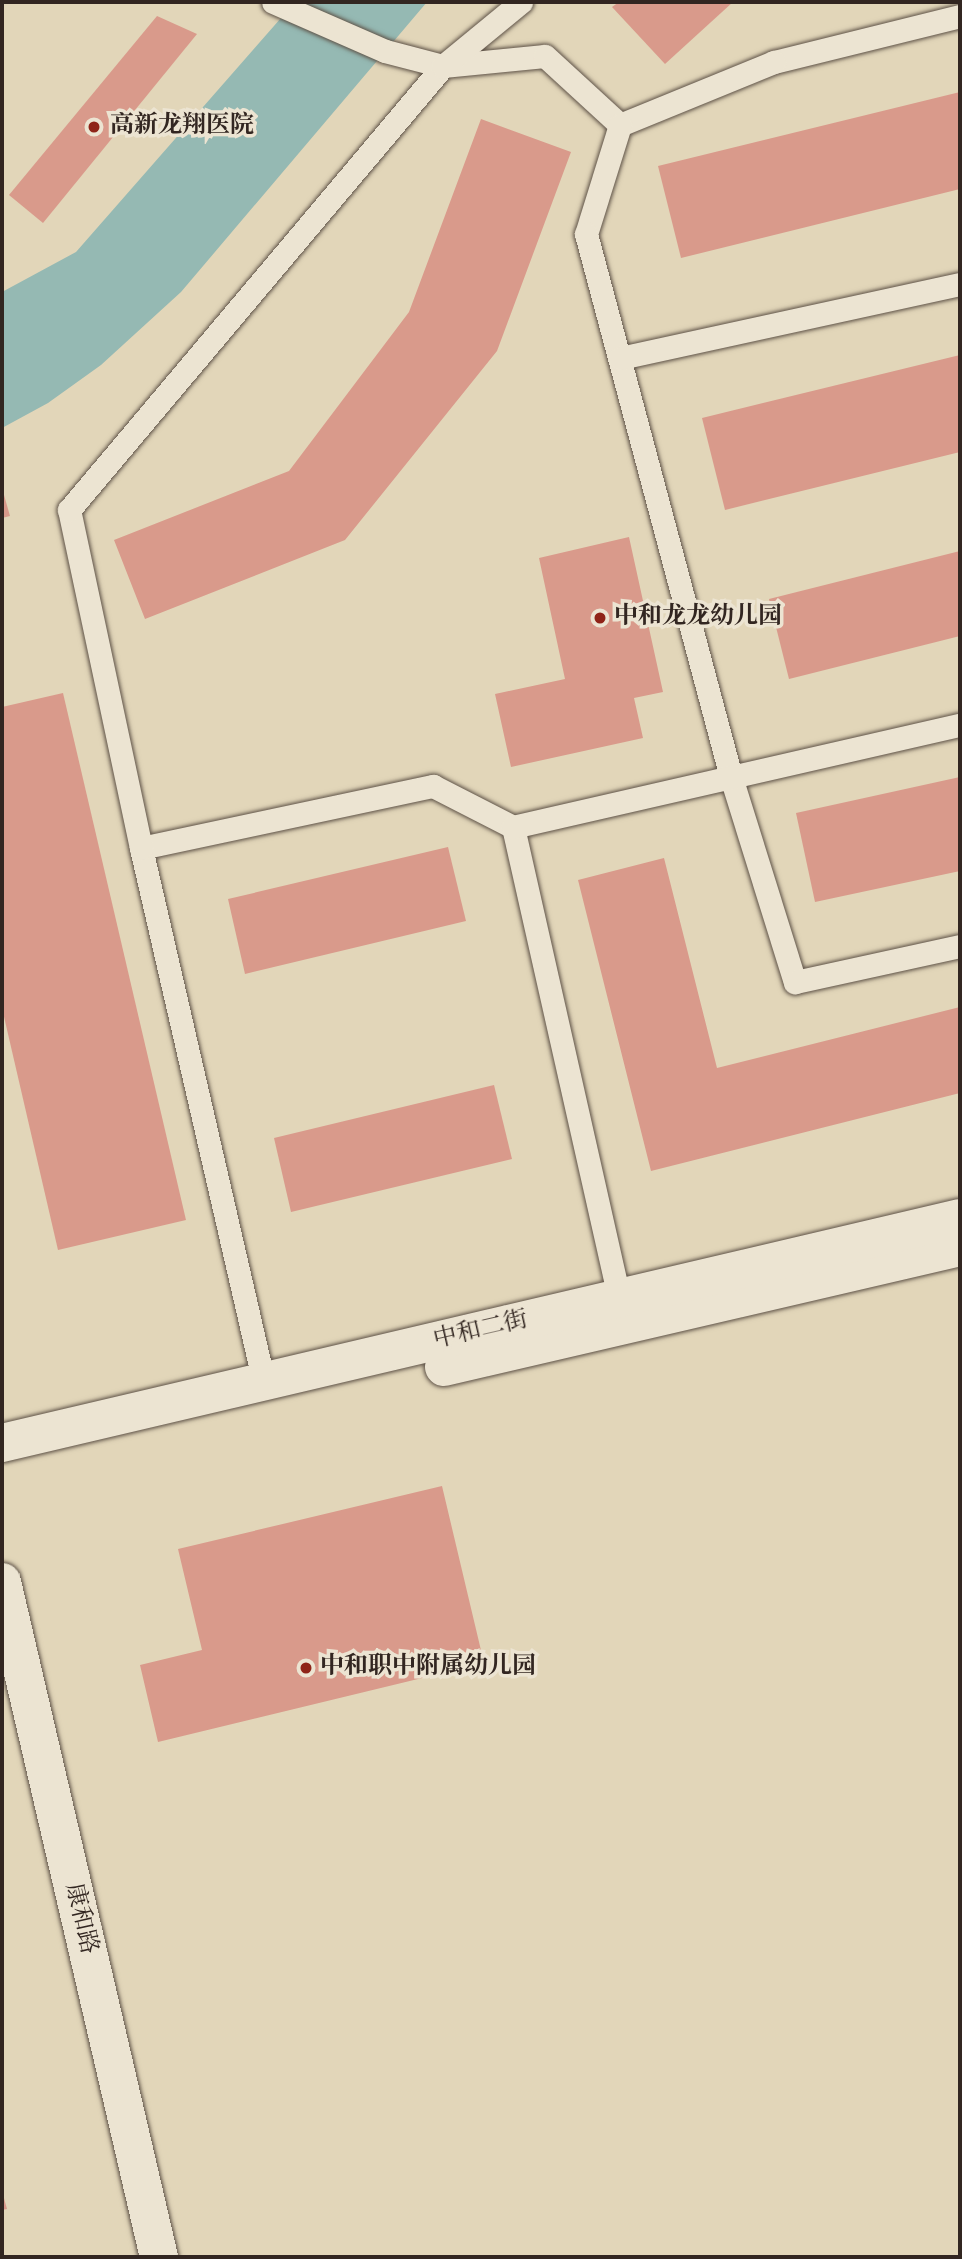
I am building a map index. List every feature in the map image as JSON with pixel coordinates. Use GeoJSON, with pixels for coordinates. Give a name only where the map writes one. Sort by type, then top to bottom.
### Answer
{"type":"FeatureCollection","features":[{"type":"Feature","properties":{"kind":"street","name":"中和二街"},"geometry":{"type":"LineString","coordinates":[[2,1443],[960,1218]]}},
{"type":"Feature","properties":{"kind":"street","name":"中和二街"},"geometry":{"type":"LineString","coordinates":[[2,1469],[960,1247]]}},
{"type":"Feature","properties":{"kind":"street","name":"康和路"},"geometry":{"type":"LineString","coordinates":[[2,1581],[159,2257]]}},
{"type":"Feature","properties":{"kind":"lane"},"geometry":{"type":"LineString","coordinates":[[273,2],[385,51],[443,66],[545,56],[620,125]]}},
{"type":"Feature","properties":{"kind":"lane"},"geometry":{"type":"LineString","coordinates":[[264,1383],[141,848],[69,510],[443,66],[521,2]]}},
{"type":"Feature","properties":{"kind":"lane"},"geometry":{"type":"LineString","coordinates":[[620,125],[774,62],[960,16]]}},
{"type":"Feature","properties":{"kind":"lane"},"geometry":{"type":"LineString","coordinates":[[620,125],[586,234],[731,777],[795,982],[960,946]]}},
{"type":"Feature","properties":{"kind":"lane"},"geometry":{"type":"LineString","coordinates":[[620,358],[960,284]]}},
{"type":"Feature","properties":{"kind":"lane"},"geometry":{"type":"LineString","coordinates":[[141,848],[433,786],[513,827],[960,725]]}},
{"type":"Feature","properties":{"kind":"lane"},"geometry":{"type":"LineString","coordinates":[[513,827],[619,1298]]}},
{"type":"Feature","properties":{"kind":"water"},"geometry":{"type":"Polygon","coordinates":[[[295,2],[427,2],[181,292],[101,365],[48,403],[2,428],[2,292],[76,252],[295,2]]]}},
{"type":"Feature","properties":{"kind":"building"},"geometry":{"type":"Polygon","coordinates":[[[619,2],[733,2],[665,64],[612,7],[619,2]]]}},
{"type":"Feature","properties":{"kind":"building"},"geometry":{"type":"Polygon","coordinates":[[[157,16],[197,34],[43,223],[9,195],[157,16]]]}},
{"type":"Feature","properties":{"kind":"building"},"geometry":{"type":"Polygon","coordinates":[[[960,92],[960,189],[681,258],[658,166],[960,92]]]}},
{"type":"Feature","properties":{"kind":"building"},"geometry":{"type":"Polygon","coordinates":[[[481,119],[571,152],[497,351],[345,540],[145,619],[114,540],[289,471],[409,312],[481,119]]]}},
{"type":"Feature","properties":{"kind":"building"},"geometry":{"type":"Polygon","coordinates":[[[960,355],[960,452],[725,510],[702,418],[960,355]]]}},
{"type":"Feature","properties":{"kind":"building"},"geometry":{"type":"Polygon","coordinates":[[[2,488],[10,516],[2,518],[2,488]]]}},
{"type":"Feature","properties":{"kind":"building","name":"中和龙龙幼儿园"},"geometry":{"type":"Polygon","coordinates":[[[629,537],[663,692],[634,698],[643,738],[511,767],[495,694],[565,679],[539,558],[629,537]]]}},
{"type":"Feature","properties":{"kind":"building"},"geometry":{"type":"Polygon","coordinates":[[[960,551],[960,636],[789,679],[769,599],[960,551]]]}},
{"type":"Feature","properties":{"kind":"building"},"geometry":{"type":"Polygon","coordinates":[[[63,693],[186,1220],[58,1250],[2,1008],[2,707],[63,693]]]}},
{"type":"Feature","properties":{"kind":"building"},"geometry":{"type":"Polygon","coordinates":[[[960,777],[960,871],[815,902],[796,813],[960,777]]]}},
{"type":"Feature","properties":{"kind":"building"},"geometry":{"type":"Polygon","coordinates":[[[448,847],[466,921],[245,974],[228,899],[448,847]]]}},
{"type":"Feature","properties":{"kind":"building"},"geometry":{"type":"Polygon","coordinates":[[[664,858],[717,1068],[960,1007],[960,1093],[651,1171],[578,880],[664,858]]]}},
{"type":"Feature","properties":{"kind":"building"},"geometry":{"type":"Polygon","coordinates":[[[494,1085],[512,1159],[291,1212],[274,1138],[494,1085]]]}},
{"type":"Feature","properties":{"kind":"building"},"geometry":{"type":"Polygon","coordinates":[[[442,1486],[484,1663],[158,1742],[140,1665],[202,1650],[178,1549],[442,1486]]]}},
{"type":"Feature","properties":{"kind":"building"},"geometry":{"type":"Polygon","coordinates":[[[2,2191],[7,2209],[2,2210],[2,2191]]]}},
{"type":"Feature","properties":{"kind":"place","name":"高新龙翔医院"},"geometry":{"type":"Point","coordinates":[94,127]}},
{"type":"Feature","properties":{"kind":"place","name":"中和龙龙幼儿园"},"geometry":{"type":"Point","coordinates":[600,618]}},
{"type":"Feature","properties":{"kind":"place","name":"中和职中附属幼儿园"},"geometry":{"type":"Point","coordinates":[306,1668]}}]}
